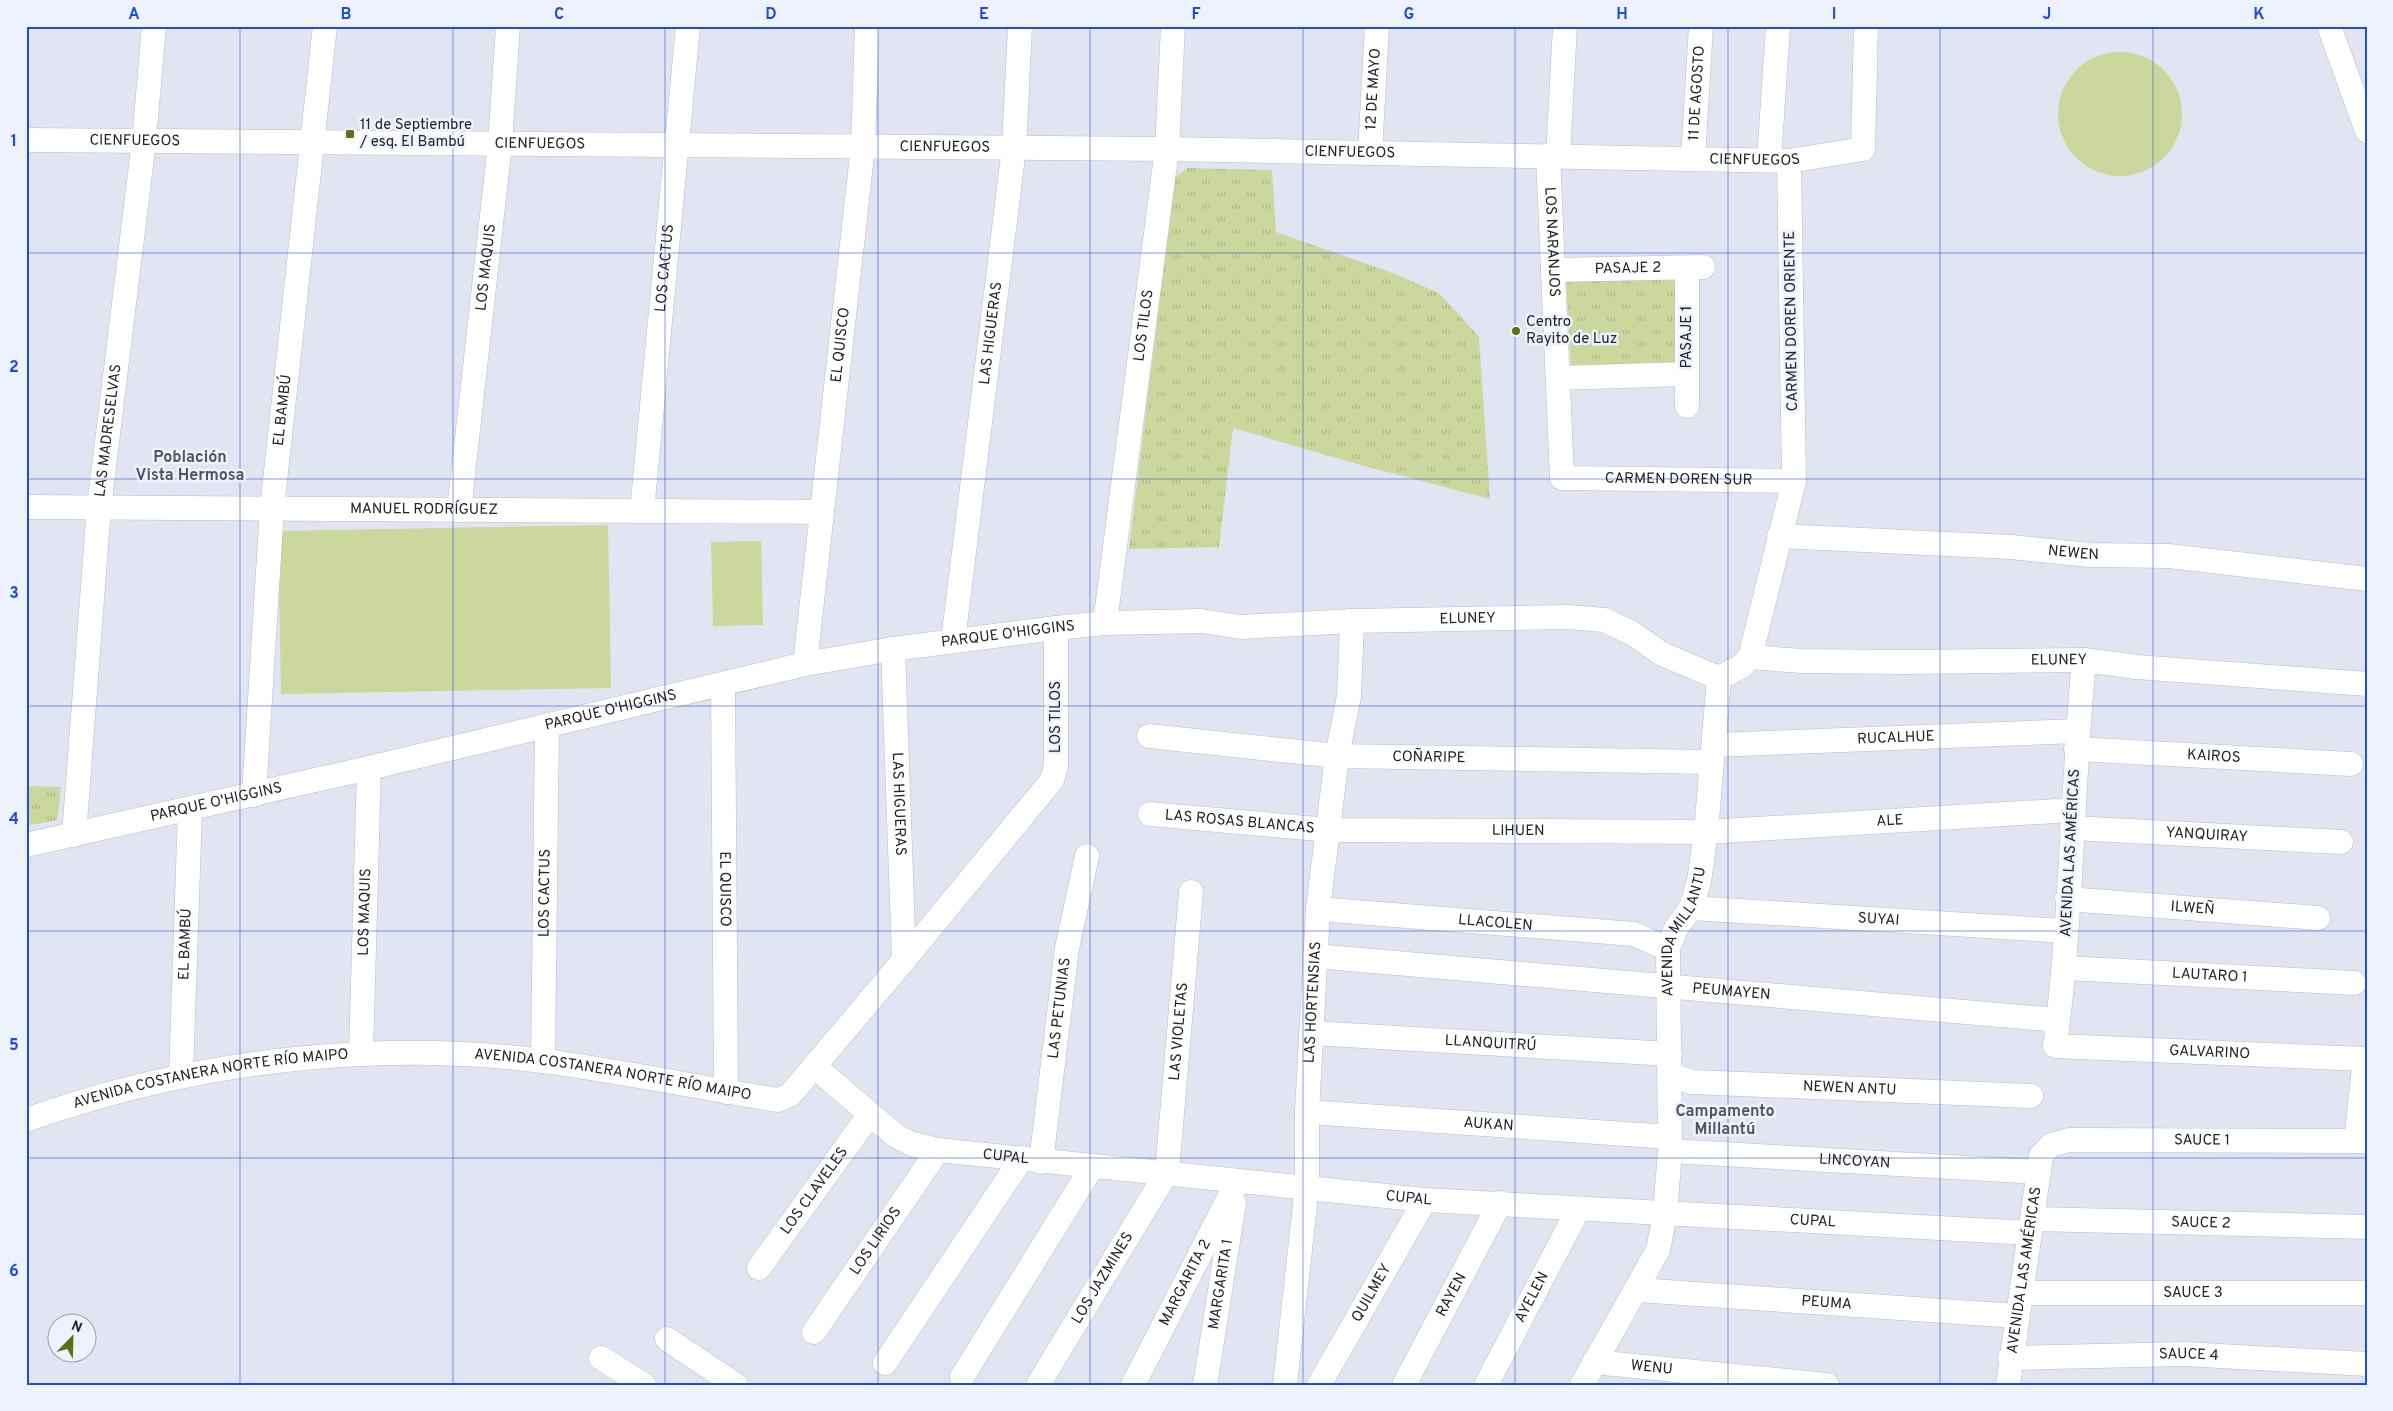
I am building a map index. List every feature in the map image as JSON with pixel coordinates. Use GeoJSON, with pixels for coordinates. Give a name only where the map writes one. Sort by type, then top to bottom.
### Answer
{"type":"FeatureCollection","features":[{"type":"Feature","properties":{"kind":"street","name":"LAS MADRESELVAS"},"geometry":{"type":"LineString","coordinates":[[74,835],[99,507],[144,141],[154,26]]}},
{"type":"Feature","properties":{"kind":"street","name":"EL BAMBÚ"},"geometry":{"type":"LineString","coordinates":[[254,795],[272,508],[324,26]]}},
{"type":"Feature","properties":{"kind":"street","name":"LOS MAQUIS"},"geometry":{"type":"LineString","coordinates":[[459,510],[500,144],[508,26]]}},
{"type":"Feature","properties":{"kind":"street","name":"LOS CACTUS"},"geometry":{"type":"LineString","coordinates":[[642,511],[688,26]]}},
{"type":"Feature","properties":{"kind":"street","name":"EL QUISCO"},"geometry":{"type":"LineString","coordinates":[[805,664],[863,146],[868,26]]}},
{"type":"Feature","properties":{"kind":"street","name":"LAS HIGUERAS"},"geometry":{"type":"LineString","coordinates":[[952,641],[1014,148],[1020,26]]}},
{"type":"Feature","properties":{"kind":"street","name":"LOS TILOS"},"geometry":{"type":"LineString","coordinates":[[1105,623],[1167,149],[1173,26]]}},
{"type":"Feature","properties":{"kind":"street","name":"12 DE MAYO"},"geometry":{"type":"LineString","coordinates":[[1370,153],[1377,26]]}},
{"type":"Feature","properties":{"kind":"street","name":"LOS NARANJOS"},"geometry":{"type":"LineString","coordinates":[[1562,478],[1553,270],[1553,156],[1565,26]]}},
{"type":"Feature","properties":{"kind":"street","name":"11 DE AGOSTO"},"geometry":{"type":"LineString","coordinates":[[1693,159],[1702,26]]}},
{"type":"Feature","properties":{"kind":"street","name":"CARMEN DOREN ORIENTE"},"geometry":{"type":"LineString","coordinates":[[1778,26],[1779,161],[1794,481]]}},
{"type":"Feature","properties":{"kind":"street","name":"CIENFUEGOS"},"geometry":{"type":"LineString","coordinates":[[26,140],[1167,149],[1779,161],[1863,149],[1866,26]]}},
{"type":"Feature","properties":{"kind":"street"},"geometry":{"type":"LineString","coordinates":[[2329,26],[2367,131]]}},
{"type":"Feature","properties":{"kind":"street","name":"PASAJE 2"},"geometry":{"type":"LineString","coordinates":[[1553,270],[1695,268]]}},
{"type":"Feature","properties":{"kind":"street","name":"PASAJE 1"},"geometry":{"type":"LineString","coordinates":[[1687,406],[1687,374],[1695,268]]}},
{"type":"Feature","properties":{"kind":"street"},"geometry":{"type":"LineString","coordinates":[[1558,378],[1687,374]]}},
{"type":"Feature","properties":{"kind":"street","name":"CARMEN DOREN SUR"},"geometry":{"type":"LineString","coordinates":[[1562,478],[1794,481]]}},
{"type":"Feature","properties":{"kind":"street"},"geometry":{"type":"LineString","coordinates":[[1719,678],[1742,666],[1750,657],[1794,481]]}},
{"type":"Feature","properties":{"kind":"street","name":"MANUEL RODRÍGUEZ"},"geometry":{"type":"LineString","coordinates":[[26,507],[822,512]]}},
{"type":"Feature","properties":{"kind":"street","name":"NEWEN"},"geometry":{"type":"LineString","coordinates":[[1779,536],[2011,547],[2090,555],[2169,556],[2367,578]]}},
{"type":"Feature","properties":{"kind":"street","name":"ELUNEY"},"geometry":{"type":"LineString","coordinates":[[1202,621],[1240,627],[1352,621],[1568,617],[1604,620],[1632,633],[1662,654],[1719,678]]}},
{"type":"Feature","properties":{"kind":"street","name":"PARQUE O'HIGGINS"},"geometry":{"type":"LineString","coordinates":[[26,845],[190,810],[805,664],[892,649],[1056,628],[1105,623],[1202,621]]}},
{"type":"Feature","properties":{"kind":"street","name":"LAS HORTENSIAS"},"geometry":{"type":"LineString","coordinates":[[1285,1385],[1307,1187],[1307,1112],[1318,909],[1337,756],[1348,696],[1352,621]]}},
{"type":"Feature","properties":{"kind":"street","name":"LOS TILOS"},"geometry":{"type":"LineString","coordinates":[[1054,775],[1056,766],[1056,628]]}},
{"type":"Feature","properties":{"kind":"street","name":"LAS HIGUERAS"},"geometry":{"type":"LineString","coordinates":[[892,649],[904,960]]}},
{"type":"Feature","properties":{"kind":"street","name":"ELUNEY"},"geometry":{"type":"LineString","coordinates":[[1750,657],[1801,661],[1904,662],[2084,660],[2137,667],[2367,684]]}},
{"type":"Feature","properties":{"kind":"street","name":"AVENIDA LAS AMÉRICAS"},"geometry":{"type":"LineString","coordinates":[[2055,1046],[2065,968],[2067,899],[2084,660]]}},
{"type":"Feature","properties":{"kind":"street","name":"AVENIDA MILLANTU"},"geometry":{"type":"LineString","coordinates":[[1582,1385],[1658,1250],[1665,1214],[1670,1144],[1668,949],[1676,928],[1691,908],[1699,881],[1706,832],[1719,678]]}},
{"type":"Feature","properties":{"kind":"street","name":"EL QUISCO"},"geometry":{"type":"LineString","coordinates":[[723,684],[726,1092]]}},
{"type":"Feature","properties":{"kind":"street","name":"LOS CACTUS"},"geometry":{"type":"LineString","coordinates":[[543,1061],[547,726]]}},
{"type":"Feature","properties":{"kind":"street","name":"COÑARIPE"},"geometry":{"type":"LineString","coordinates":[[1149,736],[1337,756],[1712,753]]}},
{"type":"Feature","properties":{"kind":"street","name":"RUCALHUE"},"geometry":{"type":"LineString","coordinates":[[1712,753],[2077,740]]}},
{"type":"Feature","properties":{"kind":"street","name":"KAIROS"},"geometry":{"type":"LineString","coordinates":[[2077,740],[2351,764]]}},
{"type":"Feature","properties":{"kind":"street","name":"LOS MAQUIS"},"geometry":{"type":"LineString","coordinates":[[361,1054],[369,768]]}},
{"type":"Feature","properties":{"kind":"street","name":"AVENIDA COSTANERA NORTE RÍO MAIPO"},"geometry":{"type":"LineString","coordinates":[[26,1120],[120,1090],[181,1076],[292,1060],[361,1054],[474,1056],[543,1061],[778,1100],[790,1096],[1049,785],[1054,775]]}},
{"type":"Feature","properties":{"kind":"street","name":"EL BAMBÚ"},"geometry":{"type":"LineString","coordinates":[[181,1076],[190,810]]}},
{"type":"Feature","properties":{"kind":"street","name":"LAS ROSAS BLANCAS"},"geometry":{"type":"LineString","coordinates":[[1150,814],[1329,830]]}},
{"type":"Feature","properties":{"kind":"street","name":"ALE"},"geometry":{"type":"LineString","coordinates":[[1706,832],[2073,819]]}},
{"type":"Feature","properties":{"kind":"street","name":"YANQUIRAY"},"geometry":{"type":"LineString","coordinates":[[2073,819],[2341,842]]}},
{"type":"Feature","properties":{"kind":"street","name":"LIHUEN"},"geometry":{"type":"LineString","coordinates":[[1329,830],[1706,832]]}},
{"type":"Feature","properties":{"kind":"street","name":"LAS PETUNIAS"},"geometry":{"type":"LineString","coordinates":[[1032,1160],[1067,948],[1087,856]]}},
{"type":"Feature","properties":{"kind":"street","name":"LAS VIOLETAS"},"geometry":{"type":"LineString","coordinates":[[1167,1172],[1191,892]]}},
{"type":"Feature","properties":{"kind":"street","name":"ILWEÑ"},"geometry":{"type":"LineString","coordinates":[[2067,899],[2318,918]]}},
{"type":"Feature","properties":{"kind":"street","name":"SUYAI"},"geometry":{"type":"LineString","coordinates":[[1691,908],[2066,931]]}},
{"type":"Feature","properties":{"kind":"street","name":"LLACOLEN"},"geometry":{"type":"LineString","coordinates":[[1318,909],[1634,934],[1668,949]]}},
{"type":"Feature","properties":{"kind":"street","name":"PEUMAYEN"},"geometry":{"type":"LineString","coordinates":[[1315,956],[2058,1020]]}},
{"type":"Feature","properties":{"kind":"street","name":"LAUTARO 1"},"geometry":{"type":"LineString","coordinates":[[2065,968],[2354,983]]}},
{"type":"Feature","properties":{"kind":"street","name":"LLANQUITRÚ"},"geometry":{"type":"LineString","coordinates":[[1311,1033],[1670,1065]]}},
{"type":"Feature","properties":{"kind":"street","name":"GALVARINO"},"geometry":{"type":"LineString","coordinates":[[2055,1046],[2365,1059],[2361,1141]]}},
{"type":"Feature","properties":{"kind":"street","name":"NEWEN ANTU"},"geometry":{"type":"LineString","coordinates":[[1670,1065],[1692,1082],[2031,1096]]}},
{"type":"Feature","properties":{"kind":"street","name":"CUPAL"},"geometry":{"type":"LineString","coordinates":[[815,1067],[896,1136],[912,1144],[938,1150],[1092,1167],[1167,1172],[1237,1182],[1307,1187],[1425,1200],[1665,1214],[2031,1226]]}},
{"type":"Feature","properties":{"kind":"street","name":"AUKAN"},"geometry":{"type":"LineString","coordinates":[[1307,1112],[1670,1144]]}},
{"type":"Feature","properties":{"kind":"street","name":"LOS CLAVELES"},"geometry":{"type":"LineString","coordinates":[[759,1268],[870,1114]]}},
{"type":"Feature","properties":{"kind":"street","name":"SAUCE 1"},"geometry":{"type":"LineString","coordinates":[[2040,1164],[2051,1145],[2069,1140],[2361,1141]]}},
{"type":"Feature","properties":{"kind":"street","name":"LINCOYAN"},"geometry":{"type":"LineString","coordinates":[[1670,1144],[2040,1164]]}},
{"type":"Feature","properties":{"kind":"street","name":"LOS LIRIOS"},"geometry":{"type":"LineString","coordinates":[[814,1332],[938,1150]]}},
{"type":"Feature","properties":{"kind":"street"},"geometry":{"type":"LineString","coordinates":[[885,1363],[1032,1160]]}},
{"type":"Feature","properties":{"kind":"street","name":"AVENIDA LAS AMÉRICAS"},"geometry":{"type":"LineString","coordinates":[[2008,1385],[2010,1358],[2040,1164]]}},
{"type":"Feature","properties":{"kind":"street"},"geometry":{"type":"LineString","coordinates":[[962,1377],[1092,1167]]}},
{"type":"Feature","properties":{"kind":"street","name":"LOS JAZMINES"},"geometry":{"type":"LineString","coordinates":[[1038,1385],[1167,1172]]}},
{"type":"Feature","properties":{"kind":"street","name":"MARGARITA 2"},"geometry":{"type":"LineString","coordinates":[[1133,1385],[1237,1182]]}},
{"type":"Feature","properties":{"kind":"street","name":"MARGARITA 1"},"geometry":{"type":"LineString","coordinates":[[1205,1385],[1237,1182]]}},
{"type":"Feature","properties":{"kind":"street","name":"QUILMEY"},"geometry":{"type":"LineString","coordinates":[[1319,1385],[1425,1200]]}},
{"type":"Feature","properties":{"kind":"street","name":"RAYEN"},"geometry":{"type":"LineString","coordinates":[[1404,1385],[1500,1203]]}},
{"type":"Feature","properties":{"kind":"street","name":"AYELEN"},"geometry":{"type":"LineString","coordinates":[[1486,1385],[1578,1210]]}},
{"type":"Feature","properties":{"kind":"street","name":"SAUCE 2"},"geometry":{"type":"LineString","coordinates":[[2031,1226],[2367,1227]]}},
{"type":"Feature","properties":{"kind":"street","name":"PEUMA"},"geometry":{"type":"LineString","coordinates":[[1636,1290],[2017,1316]]}},
{"type":"Feature","properties":{"kind":"street","name":"SAUCE 3"},"geometry":{"type":"LineString","coordinates":[[2021,1293],[2367,1293]]}},
{"type":"Feature","properties":{"kind":"street"},"geometry":{"type":"LineString","coordinates":[[667,1339],[736,1385]]}},
{"type":"Feature","properties":{"kind":"street","name":"SAUCE 4"},"geometry":{"type":"LineString","coordinates":[[2010,1358],[2184,1354],[2367,1364]]}},
{"type":"Feature","properties":{"kind":"street"},"geometry":{"type":"LineString","coordinates":[[600,1358],[644,1385]]}},
{"type":"Feature","properties":{"kind":"street","name":"WENU"},"geometry":{"type":"LineString","coordinates":[[1594,1362],[1827,1385]]}},
{"type":"Feature","properties":{"kind":"green space"},"geometry":{"type":"Polygon","coordinates":[[[2120,52],[2144,57],[2164,70],[2177,90],[2182,114],[2177,138],[2164,158],[2144,171],[2120,176],[2096,171],[2076,158],[2063,138],[2058,114],[2063,90],[2076,70],[2096,57],[2120,52]]]}},
{"type":"Feature","properties":{"kind":"green space"},"geometry":{"type":"Polygon","coordinates":[[[1188,168],[1272,170],[1276,232],[1390,272],[1439,293],[1479,337],[1490,499],[1357,464],[1233,428],[1219,547],[1129,549],[1175,177],[1188,168]]]}},
{"type":"Feature","properties":{"kind":"green space"},"geometry":{"type":"Polygon","coordinates":[[[1675,278],[1677,364],[1571,367],[1566,280],[1675,278]]]}},
{"type":"Feature","properties":{"kind":"green space"},"geometry":{"type":"Polygon","coordinates":[[[608,525],[611,688],[281,694],[278,531],[608,525]]]}},
{"type":"Feature","properties":{"kind":"green space"},"geometry":{"type":"Polygon","coordinates":[[[761,541],[763,625],[713,626],[711,542],[761,541]]]}},
{"type":"Feature","properties":{"kind":"green space"},"geometry":{"type":"Polygon","coordinates":[[[26,786],[61,787],[57,820],[26,826],[26,786]]]}},
{"type":"Feature","properties":{"kind":"place","name":"11 de Septiembre / esq. El Bambú"},"geometry":{"type":"Point","coordinates":[350,134]}},
{"type":"Feature","properties":{"kind":"place","name":"Centro Rayito de Luz"},"geometry":{"type":"Point","coordinates":[1516,331]}},
{"type":"Feature","properties":{"kind":"district","name":"Población Vista Hermosa"},"geometry":{"type":"Point","coordinates":[190,467]}},
{"type":"Feature","properties":{"kind":"district","name":"Campamento Millantú"},"geometry":{"type":"Point","coordinates":[1725,1121]}}]}
